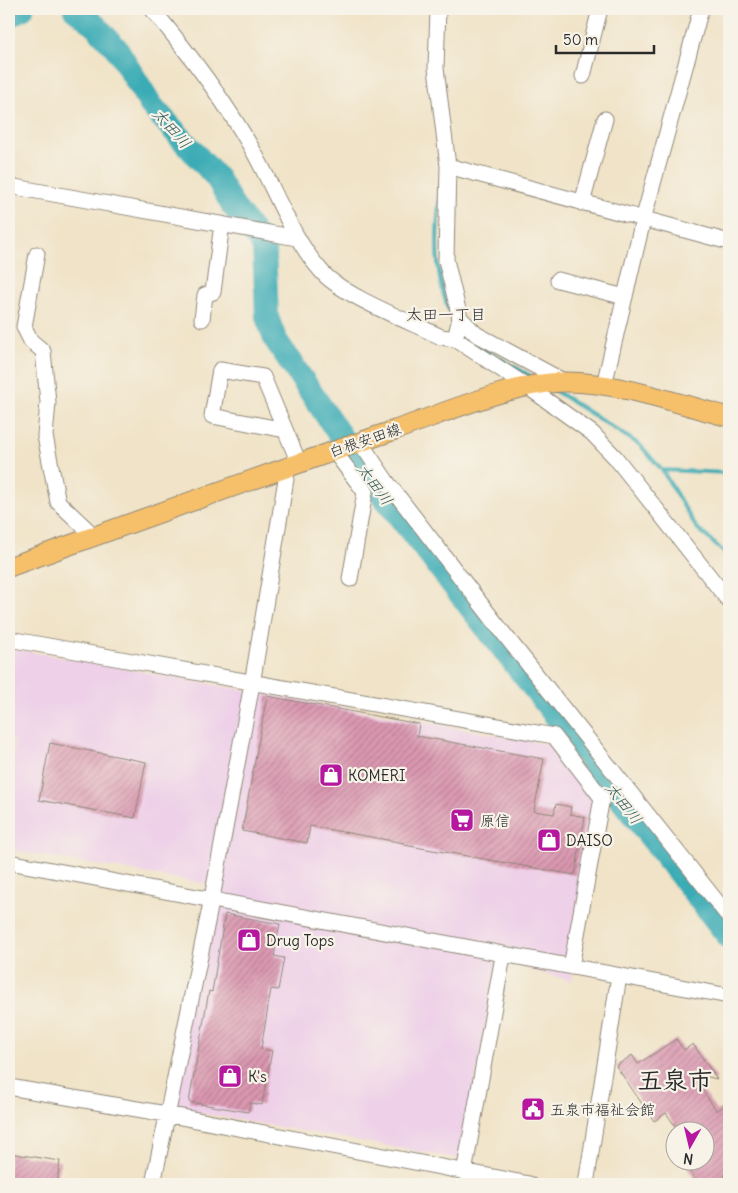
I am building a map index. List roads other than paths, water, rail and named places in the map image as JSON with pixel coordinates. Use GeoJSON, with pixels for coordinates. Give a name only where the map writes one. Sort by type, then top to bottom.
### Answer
{"type":"FeatureCollection","features":[{"type":"Feature","properties":{"kind":"main road","name":"白根安田線"},"geometry":{"type":"LineString","coordinates":[[9,568],[334,451],[497,395],[528,387],[565,382],[604,385],[729,417]]}},
{"type":"Feature","properties":{"kind":"street"},"geometry":{"type":"LineString","coordinates":[[152,9],[190,55],[250,146],[297,238],[323,273],[354,295],[441,337],[455,339],[592,432],[615,457],[729,601]]}},
{"type":"Feature","properties":{"kind":"street"},"geometry":{"type":"LineString","coordinates":[[438,9],[436,68],[448,166],[446,260],[460,318],[455,339]]}},
{"type":"Feature","properties":{"kind":"street"},"geometry":{"type":"LineString","coordinates":[[583,76],[600,9]]}},
{"type":"Feature","properties":{"kind":"street"},"geometry":{"type":"LineString","coordinates":[[604,385],[644,220],[701,9]]}},
{"type":"Feature","properties":{"kind":"street"},"geometry":{"type":"LineString","coordinates":[[582,203],[605,119]]}},
{"type":"Feature","properties":{"kind":"street"},"geometry":{"type":"LineString","coordinates":[[448,166],[729,242]]}},
{"type":"Feature","properties":{"kind":"street"},"geometry":{"type":"LineString","coordinates":[[9,186],[297,238]]}},
{"type":"Feature","properties":{"kind":"street"},"geometry":{"type":"LineString","coordinates":[[202,319],[205,295],[213,292],[222,224]]}},
{"type":"Feature","properties":{"kind":"street"},"geometry":{"type":"LineString","coordinates":[[37,254],[24,327],[31,341],[43,351],[48,402],[45,436],[58,502],[95,536]]}},
{"type":"Feature","properties":{"kind":"street"},"geometry":{"type":"LineString","coordinates":[[558,280],[625,297]]}},
{"type":"Feature","properties":{"kind":"street"},"geometry":{"type":"LineString","coordinates":[[460,318],[476,334],[565,382]]}},
{"type":"Feature","properties":{"kind":"street"},"geometry":{"type":"LineString","coordinates":[[153,1184],[212,898],[294,465],[285,430],[263,377],[220,370],[212,416],[285,430]]}},
{"type":"Feature","properties":{"kind":"street"},"geometry":{"type":"LineString","coordinates":[[360,442],[387,482],[504,634],[729,917]]}},
{"type":"Feature","properties":{"kind":"street"},"geometry":{"type":"LineString","coordinates":[[334,451],[365,492],[350,579]]}},
{"type":"Feature","properties":{"kind":"street"},"geometry":{"type":"LineString","coordinates":[[9,639],[252,684],[554,736],[602,798],[571,968]]}},
{"type":"Feature","properties":{"kind":"street"},"geometry":{"type":"LineString","coordinates":[[9,862],[212,898],[503,956],[729,996]]}},
{"type":"Feature","properties":{"kind":"street"},"geometry":{"type":"LineString","coordinates":[[464,1173],[503,956]]}},
{"type":"Feature","properties":{"kind":"street"},"geometry":{"type":"LineString","coordinates":[[586,1184],[619,976]]}},
{"type":"Feature","properties":{"kind":"street"},"geometry":{"type":"LineString","coordinates":[[9,1087],[166,1114],[464,1173],[529,1184]]}},
{"type":"Feature","properties":{"kind":"waterway","name":"太田川"},"geometry":{"type":"LineString","coordinates":[[9,16],[22,9]]}},
{"type":"Feature","properties":{"kind":"waterway","name":"太田川"},"geometry":{"type":"LineString","coordinates":[[75,9],[96,26],[117,49],[151,105],[217,178],[233,206],[264,246],[267,317],[275,339],[366,474],[729,937]]}},
{"type":"Feature","properties":{"kind":"waterway"},"geometry":{"type":"LineString","coordinates":[[429,66],[431,86]]}},
{"type":"Feature","properties":{"kind":"waterway"},"geometry":{"type":"LineString","coordinates":[[440,192],[437,240],[439,272],[442,288],[453,318]]}},
{"type":"Feature","properties":{"kind":"waterway"},"geometry":{"type":"LineString","coordinates":[[461,332],[473,343]]}},
{"type":"Feature","properties":{"kind":"waterway"},"geometry":{"type":"LineString","coordinates":[[483,349],[536,379]]}},
{"type":"Feature","properties":{"kind":"waterway"},"geometry":{"type":"LineString","coordinates":[[554,390],[640,445],[662,470],[696,527],[729,557]]}},
{"type":"Feature","properties":{"kind":"waterway"},"geometry":{"type":"LineString","coordinates":[[662,470],[729,473]]}},
{"type":"Feature","properties":{"kind":"place","name":"KOMERI"},"geometry":{"type":"Point","coordinates":[331,775]}},
{"type":"Feature","properties":{"kind":"place","name":"原信"},"geometry":{"type":"Point","coordinates":[462,820]}},
{"type":"Feature","properties":{"kind":"place","name":"DAISO"},"geometry":{"type":"Point","coordinates":[549,840]}},
{"type":"Feature","properties":{"kind":"place","name":"Drug Tops"},"geometry":{"type":"Point","coordinates":[249,940]}},
{"type":"Feature","properties":{"kind":"place","name":"K's"},"geometry":{"type":"Point","coordinates":[230,1076]}},
{"type":"Feature","properties":{"kind":"place","name":"五泉市福祉会館"},"geometry":{"type":"Point","coordinates":[533,1109]}},
{"type":"Feature","properties":{"kind":"district","name":"太田一丁目"},"geometry":{"type":"Point","coordinates":[446,314]}},
{"type":"Feature","properties":{"kind":"district","name":"五泉市"},"geometry":{"type":"Point","coordinates":[675,1080]}}]}
